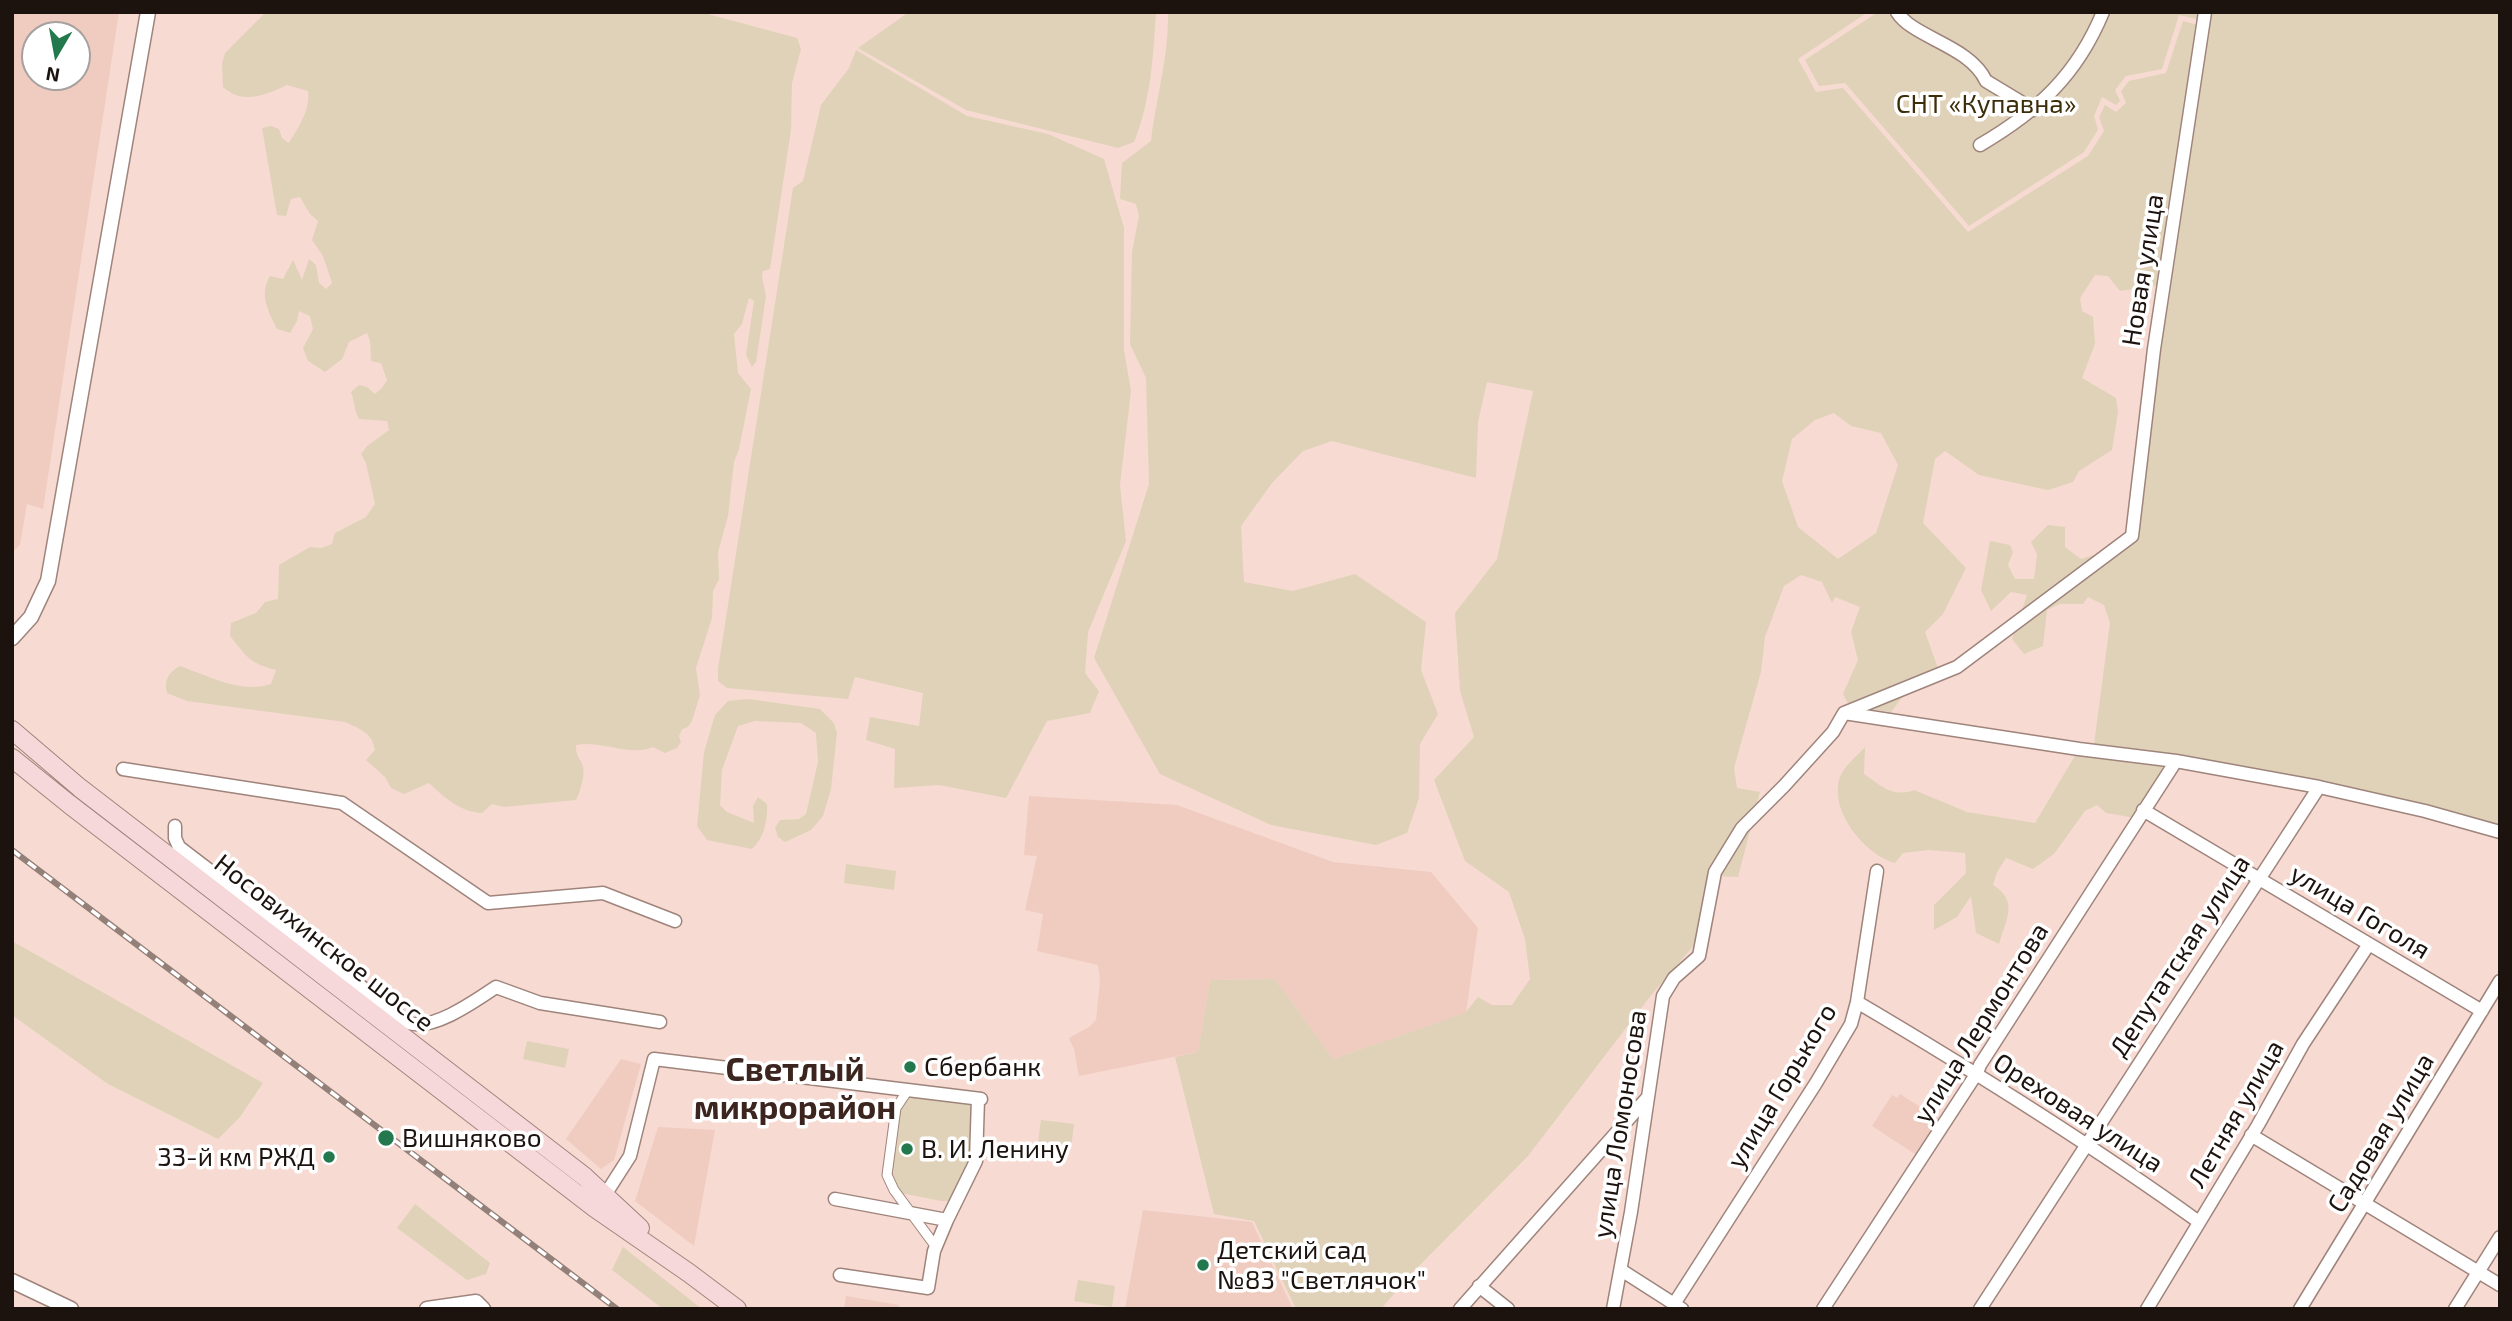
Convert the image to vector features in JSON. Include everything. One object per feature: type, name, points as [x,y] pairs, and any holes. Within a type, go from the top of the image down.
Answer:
[{"type":"main road","name":"Носовихинское шоссе","points":[[12,730],[80,788],[585,1177],[600,1202]]},
{"type":"main road","name":"Носовихинское шоссе","points":[[12,758],[69,804],[600,1202],[737,1309]]},
{"type":"street","points":[[12,638],[31,617],[48,581],[148,12]]},
{"type":"street","points":[[1897,12],[1910,24],[1954,48],[1986,81],[2034,110]]},
{"type":"street","points":[[1980,145],[2034,110],[2067,77],[2093,36],[2103,12]]},
{"type":"street","name":"Новая улица","points":[[1844,713],[1957,667],[2132,536],[2154,349],[2206,12]]},
{"type":"street","points":[[1844,713],[2176,761],[2319,787],[2425,811],[2500,832]]},
{"type":"street","name":"улица Ломоносова","points":[[1613,1309],[1663,996],[1674,978],[1699,956],[1715,873],[1742,828],[1833,732],[1844,713]]},
{"type":"street","name":"улица Лермонтова","points":[[1823,1309],[2176,761]]},
{"type":"street","points":[[123,769],[342,803],[488,902],[603,892],[675,921]]},
{"type":"street","name":"Депутатская улица","points":[[1980,1309],[2319,787]]},
{"type":"street","name":"улица Гоголя","points":[[2143,810],[2482,1011]]},
{"type":"street","points":[[175,826],[175,838],[179,847],[408,1023],[418,1026],[461,1010],[496,987],[540,1003],[660,1022]]},
{"type":"street","name":"улица Горького","points":[[1678,1306],[1851,1024],[1857,1002],[1877,871]]},
{"type":"street","name":"Летняя улица","points":[[2147,1309],[2303,1044],[2370,944]]},
{"type":"street","name":"Садовая улица","points":[[2300,1309],[2500,981]]},
{"type":"street","name":"Ореховая улица","points":[[1857,1002],[1977,1073],[2200,1222]]},
{"type":"street","points":[[600,1202],[630,1156],[654,1059],[980,1099],[976,1161],[936,1247],[929,1288],[840,1275]]},
{"type":"street","points":[[908,1090],[896,1108],[887,1175],[936,1247]]},
{"type":"street","points":[[1460,1309],[1648,1097]]},
{"type":"street","points":[[2251,1135],[2500,1285]]},
{"type":"street","points":[[835,1199],[947,1220]]},
{"type":"street","points":[[2455,1309],[2500,1237]]},
{"type":"street","points":[[1620,1270],[1678,1306]]},
{"type":"street","points":[[12,1280],[71,1309]]},
{"type":"street","points":[[1479,1286],[1508,1309]]},
{"type":"street","points":[[427,1309],[480,1305]]},
{"type":"shaded area","points":[[12,12],[119,12],[43,509],[27,504],[20,545],[12,552]]},
{"type":"shaded area","points":[[1029,796],[1177,805],[1333,862],[1431,872],[1478,928],[1466,1013],[1333,1059],[1275,979],[1210,980],[1198,1052],[1079,1076],[1069,1038],[1096,1020],[1100,981],[1098,965],[1037,951],[1043,914],[1025,910],[1037,856],[1024,855]]},
{"type":"shaded area","points":[[621,1059],[641,1064],[614,1160],[601,1169],[566,1139]]},
{"type":"shaded area","points":[[1900,1094],[1941,1120],[1918,1156],[1872,1126],[1892,1095],[1897,1098]]},
{"type":"shaded area","points":[[658,1127],[715,1130],[694,1246],[635,1201]]},
{"type":"shaded area","name":"Детский сад №83 \"Светлячок\"","points":[[1143,1210],[1252,1222],[1293,1309],[1125,1309]]},
{"type":"shaded area","points":[[846,1296],[899,1305],[898,1309],[844,1309]]},
{"type":"green space","points":[[266,12],[700,12],[797,38],[801,49],[792,83],[791,130],[770,269],[763,271],[762,277],[766,296],[756,362],[752,367],[746,355],[754,301],[749,298],[742,324],[734,334],[738,373],[751,389],[734,462],[728,516],[718,552],[719,579],[713,591],[712,618],[696,668],[700,695],[692,721],[688,727],[682,729],[679,736],[681,742],[677,748],[665,753],[653,747],[635,750],[576,745],[583,770],[582,784],[576,800],[504,807],[492,804],[482,813],[460,807],[429,783],[404,794],[391,788],[385,777],[366,760],[375,750],[368,735],[345,722],[187,701],[167,693],[168,677],[180,666],[237,685],[260,687],[271,684],[276,670],[254,662],[245,654],[230,636],[231,623],[256,613],[265,602],[278,599],[279,565],[310,547],[321,548],[332,544],[335,533],[366,517],[375,504],[366,463],[361,454],[367,446],[389,430],[387,421],[359,419],[351,392],[359,385],[367,387],[375,394],[387,380],[381,363],[371,361],[367,333],[349,342],[342,359],[325,372],[308,361],[303,348],[313,329],[310,316],[299,311],[290,333],[277,329],[268,309],[265,289],[270,276],[283,279],[293,260],[302,280],[309,259],[316,265],[319,283],[326,289],[332,283],[323,256],[312,240],[318,221],[310,214],[300,197],[291,199],[286,216],[277,215],[262,128],[271,126],[279,129],[282,138],[289,143],[306,112],[308,91],[287,85],[263,95],[246,97],[238,96],[223,87],[222,64],[225,53]]},
{"type":"green space","points":[[909,12],[1156,12],[1148,94],[1134,142],[1118,148],[966,110],[858,48]]},
{"type":"green space","points":[[1168,12],[1868,12],[1798,59],[1816,92],[1843,88],[1968,232],[2088,156],[2104,131],[2099,117],[2105,105],[2116,112],[2126,103],[2121,91],[2129,81],[2166,73],[2183,21],[2201,26],[2162,285],[2120,291],[2108,276],[2095,275],[2080,298],[2082,311],[2093,317],[2095,344],[2082,378],[2116,398],[2118,412],[2112,450],[2079,471],[2073,482],[2048,490],[1979,475],[1945,451],[1935,459],[1923,523],[1966,568],[1943,614],[1925,632],[1938,668],[1932,680],[1907,691],[1891,712],[1850,707],[1843,694],[1858,660],[1851,632],[1860,607],[1835,597],[1832,603],[1822,582],[1801,575],[1784,586],[1765,637],[1761,672],[1734,768],[1737,788],[1760,792],[1738,877],[1720,876],[1709,928],[1652,994],[1528,1156],[1410,1275],[1381,1309],[1296,1309],[1254,1221],[1214,1214],[1175,1057],[1198,1052],[1210,980],[1275,979],[1333,1059],[1465,1013],[1478,997],[1492,1005],[1512,1005],[1530,979],[1525,939],[1509,892],[1465,861],[1434,780],[1474,737],[1460,691],[1455,613],[1497,559],[1533,391],[1487,382],[1478,422],[1476,478],[1332,441],[1303,451],[1272,483],[1241,526],[1244,582],[1293,591],[1355,574],[1426,622],[1421,670],[1438,714],[1420,744],[1419,798],[1407,833],[1376,845],[1271,825],[1160,774],[1094,658],[1149,484],[1146,378],[1130,344],[1132,252],[1139,216],[1136,204],[1120,199],[1122,163],[1151,141]],"holes":[[[1834,413],[1851,426],[1881,433],[1898,465],[1876,533],[1838,559],[1798,527],[1782,481],[1792,439],[1815,420]]]},
{"type":"green space","name":"СНТ «Купавна»","points":[[1878,12],[2200,12],[2197,19],[2179,15],[2162,69],[2126,76],[2115,90],[2120,101],[2116,105],[2102,97],[2094,116],[2098,130],[2084,152],[1969,226],[1845,83],[1819,86],[1805,60]]},
{"type":"green space","points":[[2212,12],[2500,12],[2500,834],[2288,785],[2182,766],[2148,806],[2142,819],[2106,813],[2097,805],[2085,811],[2054,854],[2033,869],[2006,858],[1993,885],[2006,897],[2008,904],[2007,919],[1999,944],[1976,933],[1971,896],[1957,917],[1934,930],[1934,905],[1966,873],[1965,853],[1929,850],[1903,853],[1895,863],[1872,851],[1861,841],[1844,817],[1839,803],[1840,777],[1847,765],[1865,747],[1864,774],[1887,790],[1899,793],[1914,790],[1967,812],[2035,823],[2079,749],[2094,744],[2110,623],[2104,605],[2088,597],[2083,604],[2060,604],[2047,610],[2043,646],[2024,654],[2012,639],[2027,595],[2011,592],[1991,611],[1981,590],[1990,541],[2010,545],[2013,552],[2008,565],[2015,579],[2034,579],[2037,554],[2031,542],[2048,525],[2065,527],[2065,547],[2081,559],[2131,544],[2145,435]]},
{"type":"green space","points":[[856,50],[967,116],[1048,134],[1104,159],[1124,228],[1124,350],[1131,391],[1120,485],[1126,541],[1088,632],[1085,673],[1099,691],[1090,713],[1047,721],[1006,798],[939,785],[894,788],[895,749],[866,740],[870,717],[919,726],[923,693],[855,677],[848,699],[727,688],[718,681],[793,188],[803,181],[821,105],[849,68]]},
{"type":"green space","points":[[748,699],[820,709],[834,723],[837,733],[831,789],[823,816],[811,830],[785,842],[778,837],[775,828],[780,820],[799,819],[806,814],[818,762],[816,733],[801,723],[755,721],[738,726],[722,770],[720,805],[727,812],[754,823],[753,806],[758,797],[767,804],[767,816],[760,840],[752,849],[707,840],[697,826],[704,752],[715,715],[728,701]]},
{"type":"green space","points":[[846,864],[896,871],[894,890],[844,883]]},
{"type":"green space","points":[[12,941],[263,1083],[240,1117],[218,1139],[108,1084],[12,1015]]},
{"type":"green space","points":[[527,1041],[569,1049],[565,1068],[523,1059]]},
{"type":"green space","points":[[910,1093],[972,1101],[973,1145],[955,1201],[941,1201],[896,1192],[889,1171],[898,1110]]},
{"type":"green space","points":[[1041,1120],[1074,1124],[1071,1148],[1038,1144]]},
{"type":"green space","points":[[415,1204],[490,1263],[486,1274],[467,1280],[397,1228]]},
{"type":"green space","points":[[623,1247],[702,1309],[663,1309],[612,1270]]},
{"type":"green space","points":[[1078,1280],[1115,1286],[1112,1307],[1074,1301]]},
{"type":"railway","points":[[12,850],[617,1309]]},
{"type":"place","name":"Сбербанк","points":[[910,1067]]},
{"type":"place","name":"Вишняково","points":[[386,1138]]},
{"type":"place","name":"В. И. Ленину","points":[[907,1149]]},
{"type":"place","name":"33-й км РЖД","points":[[329,1157]]},
{"type":"place","name":"Детский сад №83 \"Светлячок\"","points":[[1203,1265]]},
{"type":"district","name":"Светлый микрорайон","points":[[795,1089]]}]
